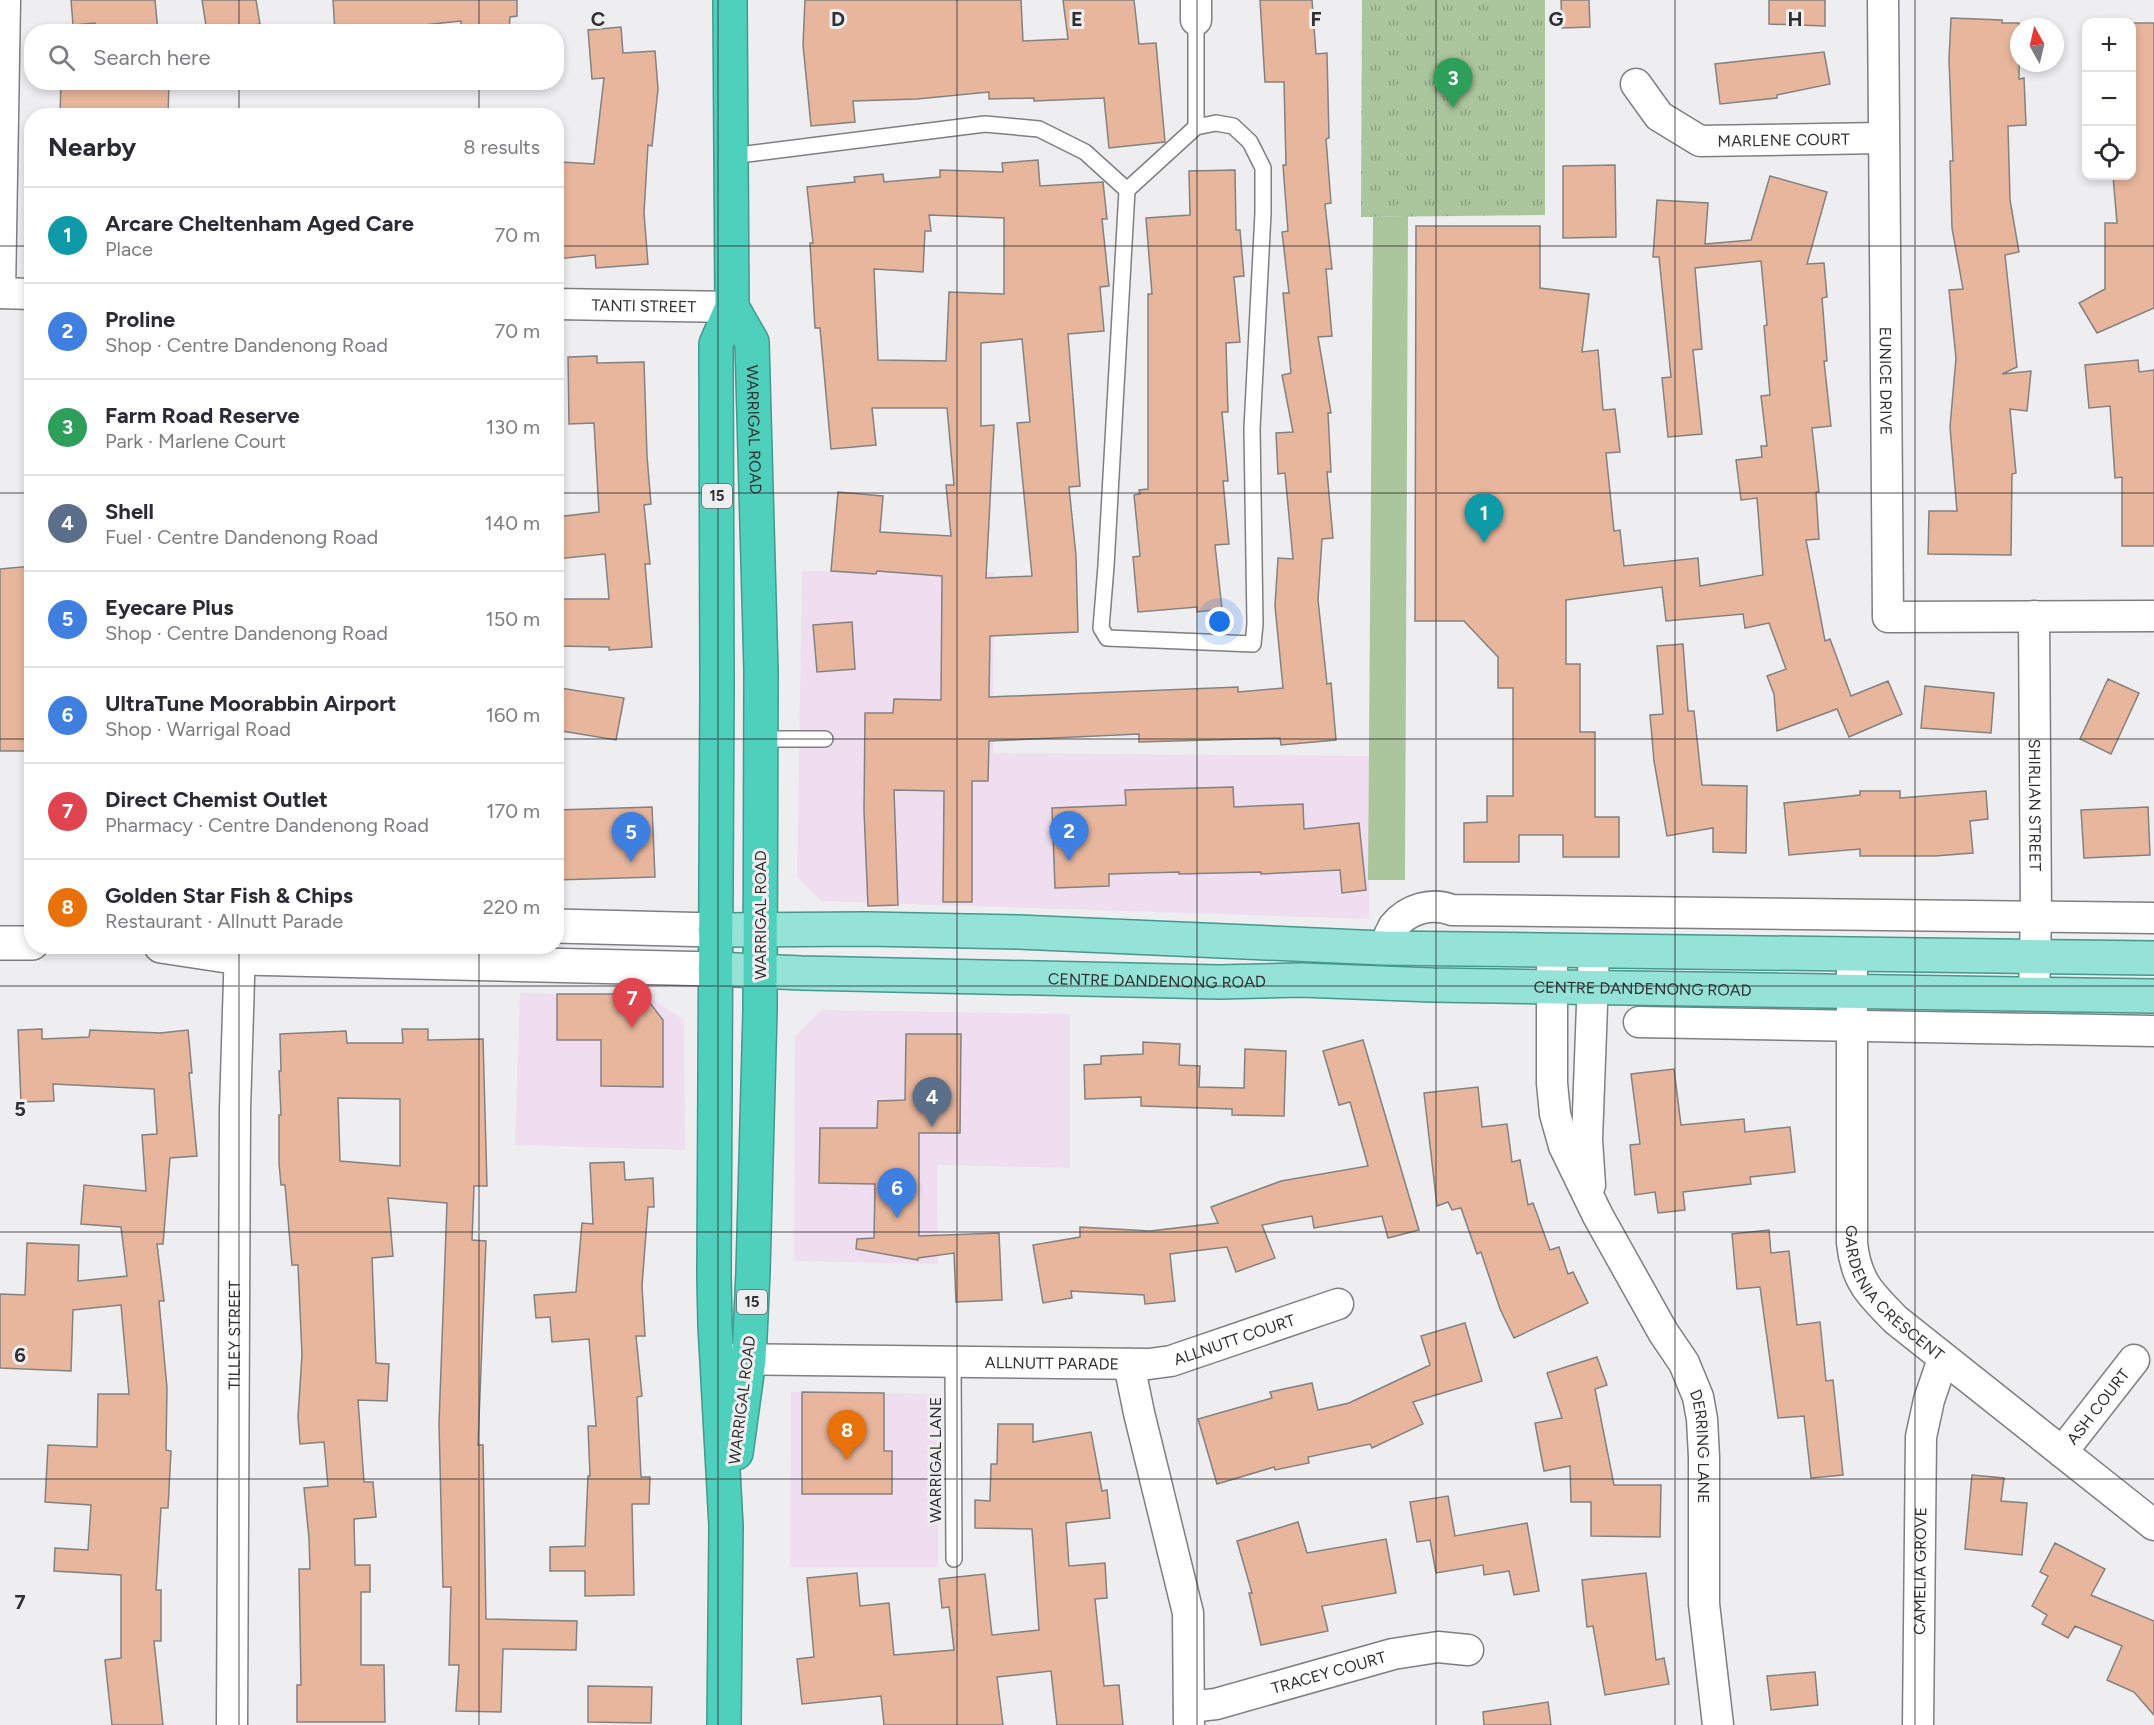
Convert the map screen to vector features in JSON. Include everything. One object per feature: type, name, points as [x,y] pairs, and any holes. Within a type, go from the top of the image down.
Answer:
[{"type":"highway","name":"WARRIGAL ROAD","points":[[724,1725],[726,1526],[716,1359],[714,1277],[716,344],[732,308],[730,0]]},
{"type":"highway","name":"WARRIGAL ROAD","points":[[726,1526],[749,1359],[759,1077],[761,739],[761,640],[752,342],[732,308]]},
{"type":"main road","points":[[564,926],[1029,933],[1383,948],[2154,958]]},
{"type":"main road","points":[[0,943],[24,943]]},
{"type":"main road","name":"CENTRE DANDENONG ROAD","points":[[364,954],[913,976],[1219,982],[1339,981],[1593,988],[2154,996]]},
{"type":"street","points":[[6,0],[0,293],[24,294]]},
{"type":"street","name":"EUNICE DRIVE","points":[[1883,0],[1888,617],[2034,616]]},
{"type":"street","name":"MARLENE COURT","points":[[1636,84],[1659,116],[1700,141],[1883,138]]},
{"type":"street","name":"TANTI STREET","points":[[564,304],[732,308]]},
{"type":"street","points":[[2034,616],[2154,616]]},
{"type":"street","name":"SHIRLIAN STREET","points":[[2034,616],[2036,916],[2034,994]]},
{"type":"street","points":[[1383,948],[1395,926],[1408,913],[1433,905],[1452,910],[2154,918]]},
{"type":"street","name":"DERRING LANE","points":[[1552,950],[1552,1083],[1555,1114],[1564,1146],[1598,1216],[1663,1332],[1684,1363],[1698,1396],[1704,1457],[1704,1604],[1718,1725]]},
{"type":"street","name":"DERRING LANE","points":[[1590,1197],[1587,1140],[1594,951]]},
{"type":"street","name":"TILLEY STREET","points":[[232,1725],[235,1122],[240,954]]},
{"type":"street","name":"GARDENIA CRESCENT","points":[[1852,955],[1851,1231],[1855,1263],[1861,1281],[1896,1320],[2154,1525]]},
{"type":"street","name":"CENTRE DANDENONG ROAD","points":[[1639,1022],[2154,1030]]},
{"type":"street","name":"ALLNUTT COURT","points":[[1130,1364],[1171,1361],[1338,1304]]},
{"type":"street","name":"ALLNUTT PARADE","points":[[716,1359],[1130,1364],[1139,1413],[1188,1613],[1189,1716]]},
{"type":"street","name":"CAMELIA GROVE","points":[[1918,1725],[1920,1451],[1922,1426],[1943,1359]]},
{"type":"street","name":"ASH COURT","points":[[2062,1452],[2134,1360]]},
{"type":"street","points":[[1926,1417],[1972,1381]]},
{"type":"street","name":"TRACEY COURT","points":[[1189,1716],[1216,1704],[1393,1654],[1438,1647],[1468,1650]]},
{"type":"lane","points":[[1196,10],[1196,127]]},
{"type":"lane","points":[[1216,123],[1233,126],[1250,142],[1263,168],[1263,213],[1252,429],[1255,624],[1253,644],[1107,638],[1101,628],[1127,190],[1196,127],[1216,123]]},
{"type":"lane","points":[[731,156],[985,124],[1039,129],[1085,152],[1127,190]]},
{"type":"lane","points":[[761,739],[825,739]]},
{"type":"lane","name":"WARRIGAL LANE","points":[[953,1361],[954,1559]]},
{"type":"shaded area","points":[[802,571],[994,572],[993,753],[1369,756],[1369,919],[821,901],[797,877]]},
{"type":"shaded area","points":[[520,993],[647,996],[684,1020],[685,1150],[515,1145]]},
{"type":"shaded area","points":[[821,1010],[1070,1014],[1070,1168],[937,1165],[938,1264],[794,1261],[795,1036]]},
{"type":"shaded area","points":[[791,1392],[940,1394],[938,1567],[790,1567]]},
{"type":"green space","points":[[1362,0],[1545,0],[1545,215],[1361,217]]},
{"type":"green space","points":[[1408,216],[1405,880],[1368,880],[1373,217]]},
{"type":"building","points":[[71,0],[155,0],[157,24],[73,24]]},
{"type":"building","points":[[202,0],[256,0],[260,24],[206,24]]},
{"type":"building","points":[[333,0],[517,0],[517,16],[510,17],[510,24],[461,24],[461,21],[432,24],[334,24]]},
{"type":"building","points":[[805,0],[1021,0],[1023,41],[1068,39],[1063,0],[1134,0],[1139,44],[1156,43],[1165,142],[1109,148],[1104,98],[1034,101],[1034,98],[989,99],[989,92],[917,99],[853,101],[855,122],[811,126],[803,45]]},
{"type":"building","points":[[1260,0],[1312,0],[1316,54],[1327,53],[1329,138],[1326,139],[1331,203],[1325,204],[1332,269],[1326,269],[1332,336],[1318,337],[1331,413],[1328,413],[1331,472],[1327,472],[1333,538],[1322,539],[1318,600],[1327,684],[1331,683],[1336,740],[1281,745],[1280,738],[1139,742],[1139,734],[989,741],[988,781],[972,781],[972,902],[943,902],[944,791],[894,790],[898,905],[868,906],[864,811],[865,713],[893,713],[894,699],[941,700],[942,576],[877,571],[876,574],[831,571],[838,492],[883,496],[880,532],[951,536],[946,485],[954,485],[947,408],[872,408],[876,445],[831,449],[820,328],[815,328],[810,243],[813,243],[807,187],[855,182],[854,177],[883,174],[884,182],[940,177],[940,170],[1003,172],[1002,163],[1038,160],[1040,186],[1103,182],[1107,219],[1102,219],[1109,286],[1100,287],[1104,331],[1068,334],[1080,486],[1069,487],[1076,556],[1078,632],[990,636],[989,697],[1238,687],[1238,692],[1283,688],[1275,606],[1278,558],[1293,559],[1285,473],[1278,474],[1276,433],[1293,432],[1282,375],[1291,373],[1283,293],[1289,293],[1282,232],[1288,231],[1283,165],[1286,165],[1284,82],[1265,82]],"holes":[[[929,215],[1004,218],[1004,294],[949,292],[946,361],[878,360],[874,269],[923,272],[925,231],[931,231]],[[1022,339],[1030,422],[1017,423],[1032,576],[986,578],[994,425],[981,426],[981,343]]]},
{"type":"building","points":[[1561,0],[1589,0],[1590,27],[1562,28]]},
{"type":"building","points":[[1769,0],[1825,0],[1825,26],[1769,24]]},
{"type":"building","points":[[1951,18],[2002,20],[2002,23],[2010,23],[2010,72],[2019,72],[2019,79],[2024,78],[2026,125],[2008,126],[2010,200],[2019,252],[2005,255],[2017,367],[2002,374],[2031,371],[2027,411],[2010,409],[2016,473],[2012,474],[2011,555],[1928,554],[1929,511],[1957,511],[1950,427],[1956,358],[1949,290],[1963,289],[1952,228],[1950,161],[1953,161],[1949,60]]},
{"type":"building","points":[[2136,23],[2154,23],[2154,308],[2097,333],[2079,303],[2105,289],[2105,223],[2117,223],[2113,180],[2136,180]]},
{"type":"building","points":[[621,27],[623,53],[655,51],[658,89],[652,146],[648,145],[644,213],[648,264],[596,268],[595,255],[564,258],[564,162],[594,164],[604,78],[592,79],[588,30]]},
{"type":"building","points":[[1824,52],[1830,84],[1777,95],[1777,98],[1720,104],[1715,64]]},
{"type":"building","points":[[61,90],[169,90],[168,108],[60,108]]},
{"type":"building","points":[[1615,165],[1616,237],[1563,238],[1563,166]]},
{"type":"building","points":[[1235,170],[1236,230],[1240,230],[1244,276],[1234,277],[1240,342],[1226,343],[1228,412],[1222,412],[1228,481],[1223,481],[1229,544],[1215,545],[1222,609],[1197,612],[1197,607],[1138,612],[1133,557],[1140,556],[1134,495],[1140,494],[1139,490],[1148,489],[1148,294],[1152,294],[1146,218],[1190,215],[1189,171]]},
{"type":"building","points":[[1770,176],[1827,192],[1807,264],[1824,263],[1827,297],[1822,298],[1827,361],[1824,361],[1831,426],[1812,428],[1819,492],[1816,492],[1819,539],[1806,540],[1825,641],[1830,639],[1851,696],[1888,681],[1902,714],[1849,737],[1837,709],[1777,731],[1774,694],[1767,676],[1786,669],[1769,623],[1745,628],[1743,614],[1666,621],[1662,587],[1566,600],[1566,664],[1580,664],[1580,732],[1595,732],[1595,817],[1619,817],[1619,857],[1563,857],[1563,835],[1519,835],[1519,862],[1464,862],[1464,823],[1487,822],[1487,796],[1513,796],[1513,688],[1498,688],[1498,657],[1464,621],[1415,621],[1416,226],[1540,226],[1540,288],[1589,294],[1582,352],[1598,350],[1603,410],[1615,409],[1620,452],[1606,453],[1614,531],[1620,530],[1624,566],[1698,558],[1700,586],[1763,575],[1757,498],[1741,500],[1736,460],[1762,457],[1761,446],[1767,446],[1761,396],[1770,395],[1761,261],[1695,268],[1702,349],[1693,350],[1702,434],[1668,437],[1662,378],[1671,377],[1659,257],[1653,257],[1657,200],[1708,203],[1705,244],[1751,240]]},
{"type":"building","points":[[597,356],[597,363],[644,362],[651,504],[644,505],[650,564],[645,564],[652,647],[609,650],[609,647],[564,646],[564,599],[609,599],[605,554],[564,558],[564,516],[599,512],[594,423],[569,424],[568,357]]},
{"type":"building","points":[[2138,360],[2139,372],[2154,370],[2154,546],[2122,546],[2122,477],[2115,478],[2110,406],[2089,408],[2085,365]]},
{"type":"building","points":[[24,567],[24,751],[0,751],[0,569]]},
{"type":"building","points":[[852,622],[855,669],[817,672],[813,625]]},
{"type":"building","points":[[1683,644],[1688,711],[1694,711],[1702,785],[1747,786],[1746,853],[1713,852],[1713,828],[1667,836],[1654,761],[1650,715],[1663,714],[1657,646]]},
{"type":"building","points":[[2108,679],[2139,693],[2111,754],[2080,739]]},
{"type":"building","points":[[1925,686],[1994,693],[1991,733],[1921,728]]},
{"type":"building","points":[[564,689],[624,698],[616,740],[564,731]]},
{"type":"building","points":[[1233,787],[1234,807],[1303,804],[1304,829],[1359,823],[1366,890],[1342,893],[1340,870],[1261,874],[1261,872],[1179,874],[1179,872],[1109,874],[1109,886],[1055,888],[1052,808],[1126,805],[1125,790]]},
{"type":"building","points":[[1860,791],[1900,791],[1900,798],[1986,791],[1988,819],[1970,821],[1973,853],[1935,856],[1860,856],[1860,849],[1789,855],[1784,803],[1860,795]]},
{"type":"building","points":[[652,807],[655,877],[564,880],[564,810]]},
{"type":"building","points":[[2148,807],[2150,855],[2084,858],[2081,810]]},
{"type":"building","points":[[557,994],[643,994],[663,1020],[663,1087],[601,1086],[601,1040],[557,1040]]},
{"type":"building","points":[[42,1029],[42,1039],[89,1037],[90,1030],[160,1033],[188,1030],[192,1073],[189,1073],[197,1156],[170,1158],[163,1244],[157,1244],[164,1301],[159,1301],[167,1388],[166,1450],[171,1451],[168,1508],[161,1508],[156,1590],[161,1590],[161,1641],[154,1641],[163,1725],[112,1725],[105,1660],[121,1658],[121,1575],[54,1571],[55,1548],[88,1550],[91,1505],[45,1502],[48,1445],[97,1447],[98,1394],[129,1394],[121,1305],[73,1310],[71,1371],[0,1368],[0,1294],[25,1295],[27,1243],[79,1245],[78,1281],[127,1276],[121,1227],[81,1224],[84,1185],[146,1191],[142,1135],[157,1134],[154,1089],[53,1084],[54,1101],[21,1102],[18,1030]]},
{"type":"building","points":[[402,1029],[428,1029],[428,1040],[483,1039],[487,1186],[474,1186],[472,1240],[486,1241],[478,1445],[483,1445],[486,1619],[577,1621],[576,1650],[503,1649],[501,1712],[456,1711],[459,1665],[449,1665],[451,1587],[443,1587],[439,1424],[447,1203],[388,1198],[393,1256],[372,1258],[376,1363],[389,1364],[387,1401],[358,1400],[364,1482],[373,1482],[376,1517],[354,1519],[355,1565],[370,1565],[370,1592],[361,1592],[361,1665],[384,1665],[385,1722],[297,1722],[297,1685],[301,1685],[299,1569],[310,1569],[304,1488],[328,1486],[324,1442],[300,1444],[298,1417],[302,1355],[298,1265],[292,1265],[285,1185],[281,1185],[279,1163],[280,1034],[346,1031],[347,1043],[403,1043]],"holes":[[[338,1098],[400,1099],[400,1166],[340,1161]]]},
{"type":"building","points":[[906,1034],[961,1034],[960,1133],[919,1133],[919,1236],[999,1233],[1002,1300],[956,1302],[954,1253],[918,1258],[918,1260],[856,1249],[857,1239],[874,1238],[875,1184],[819,1183],[820,1128],[877,1128],[878,1101],[905,1100]]},
{"type":"building","points":[[1363,1040],[1419,1230],[1388,1238],[1382,1216],[1314,1228],[1312,1216],[1262,1225],[1275,1258],[1236,1272],[1227,1247],[1170,1254],[1175,1301],[1145,1304],[1144,1295],[1071,1291],[1072,1298],[1043,1303],[1033,1245],[1080,1237],[1080,1227],[1150,1231],[1218,1223],[1211,1207],[1281,1181],[1368,1166],[1350,1102],[1339,1105],[1323,1051]]},
{"type":"building","points":[[1143,1042],[1180,1044],[1179,1065],[1200,1066],[1199,1087],[1244,1088],[1245,1049],[1286,1051],[1284,1116],[1232,1115],[1232,1109],[1141,1106],[1141,1097],[1085,1099],[1084,1065],[1101,1064],[1101,1056],[1143,1054]]},
{"type":"building","points":[[1674,1069],[1681,1125],[1744,1119],[1745,1132],[1790,1127],[1795,1172],[1750,1177],[1751,1184],[1683,1192],[1685,1210],[1658,1213],[1655,1192],[1635,1195],[1630,1145],[1640,1144],[1631,1074]]},
{"type":"building","points":[[1478,1087],[1482,1127],[1507,1124],[1512,1162],[1520,1160],[1528,1205],[1533,1203],[1550,1250],[1559,1247],[1568,1274],[1573,1272],[1588,1303],[1514,1338],[1500,1309],[1481,1252],[1477,1254],[1461,1208],[1452,1210],[1448,1202],[1437,1206],[1424,1093]]},
{"type":"building","points":[[624,1162],[625,1180],[653,1178],[654,1207],[648,1207],[642,1286],[645,1336],[636,1336],[642,1396],[637,1397],[641,1477],[650,1477],[649,1504],[632,1504],[634,1595],[585,1596],[585,1571],[550,1571],[550,1547],[585,1546],[588,1476],[590,1476],[588,1426],[596,1426],[589,1339],[552,1342],[550,1317],[536,1318],[534,1295],[576,1292],[582,1223],[593,1224],[590,1163]]},
{"type":"building","points":[[1769,1230],[1771,1253],[1789,1251],[1797,1325],[1820,1322],[1826,1381],[1833,1380],[1843,1475],[1811,1478],[1804,1416],[1778,1418],[1760,1287],[1737,1289],[1732,1234]]},
{"type":"building","points":[[1465,1323],[1482,1381],[1413,1402],[1423,1424],[1372,1448],[1370,1444],[1308,1457],[1309,1463],[1275,1470],[1274,1467],[1217,1484],[1198,1419],[1272,1398],[1270,1392],[1312,1383],[1318,1410],[1349,1403],[1430,1365],[1421,1336]]},
{"type":"building","points":[[1597,1357],[1607,1385],[1595,1389],[1614,1485],[1661,1485],[1660,1537],[1591,1536],[1591,1502],[1571,1502],[1570,1466],[1544,1471],[1535,1423],[1562,1418],[1547,1373]]},
{"type":"building","points":[[802,1392],[884,1393],[884,1451],[892,1451],[892,1494],[802,1494]]},
{"type":"building","points":[[998,1424],[1033,1424],[1033,1442],[1091,1432],[1102,1491],[1107,1490],[1110,1518],[1066,1523],[1069,1566],[1105,1563],[1107,1598],[1095,1599],[1104,1686],[1119,1685],[1123,1725],[1057,1725],[1051,1671],[997,1677],[1003,1725],[884,1725],[881,1696],[802,1704],[797,1659],[814,1657],[807,1578],[857,1573],[860,1606],[889,1603],[894,1655],[954,1650],[949,1607],[942,1608],[939,1579],[985,1574],[992,1635],[1039,1630],[1032,1529],[975,1528],[975,1500],[990,1501],[991,1464],[997,1464]]},
{"type":"building","points":[[1972,1475],[2004,1478],[2001,1501],[2027,1503],[2022,1555],[1965,1549]]},
{"type":"building","points":[[1448,1496],[1455,1536],[1527,1523],[1539,1591],[1514,1595],[1509,1571],[1484,1575],[1483,1565],[1436,1573],[1430,1540],[1417,1542],[1410,1502]]},
{"type":"building","points":[[1298,1522],[1307,1553],[1386,1539],[1396,1593],[1322,1606],[1328,1631],[1261,1645],[1249,1593],[1252,1593],[1237,1541]]},
{"type":"building","points":[[2055,1543],[2105,1569],[2091,1595],[2154,1621],[2154,1715],[2134,1692],[2107,1680],[2122,1646],[2075,1626],[2068,1638],[2042,1624],[2047,1615],[2032,1606],[2048,1576],[2040,1572]]},
{"type":"building","points":[[1646,1573],[1656,1660],[1664,1658],[1669,1684],[1605,1695],[1593,1626],[1587,1627],[1582,1580]]},
{"type":"building","points":[[1815,1672],[1818,1705],[1771,1710],[1767,1676]]},
{"type":"building","points":[[588,1686],[652,1687],[651,1723],[588,1722]]},
{"type":"building","points":[[1548,1702],[1551,1725],[1484,1725],[1483,1712]]},
{"type":"place","name":"Farm Road Reserve","points":[[1453,108]]},
{"type":"place","name":"Arcare Cheltenham Aged Care","points":[[1484,543]]},
{"type":"place","name":"Proline","points":[[1069,861]]},
{"type":"place","name":"Eyecare Plus","points":[[631,862]]},
{"type":"place","name":"Direct Chemist Outlet","points":[[632,1028]]},
{"type":"place","name":"Shell","points":[[932,1127]]},
{"type":"place","name":"UltraTune Moorabbin Airport","points":[[897,1218]]},
{"type":"place","name":"Golden Star Fish & Chips","points":[[847,1460]]}]
